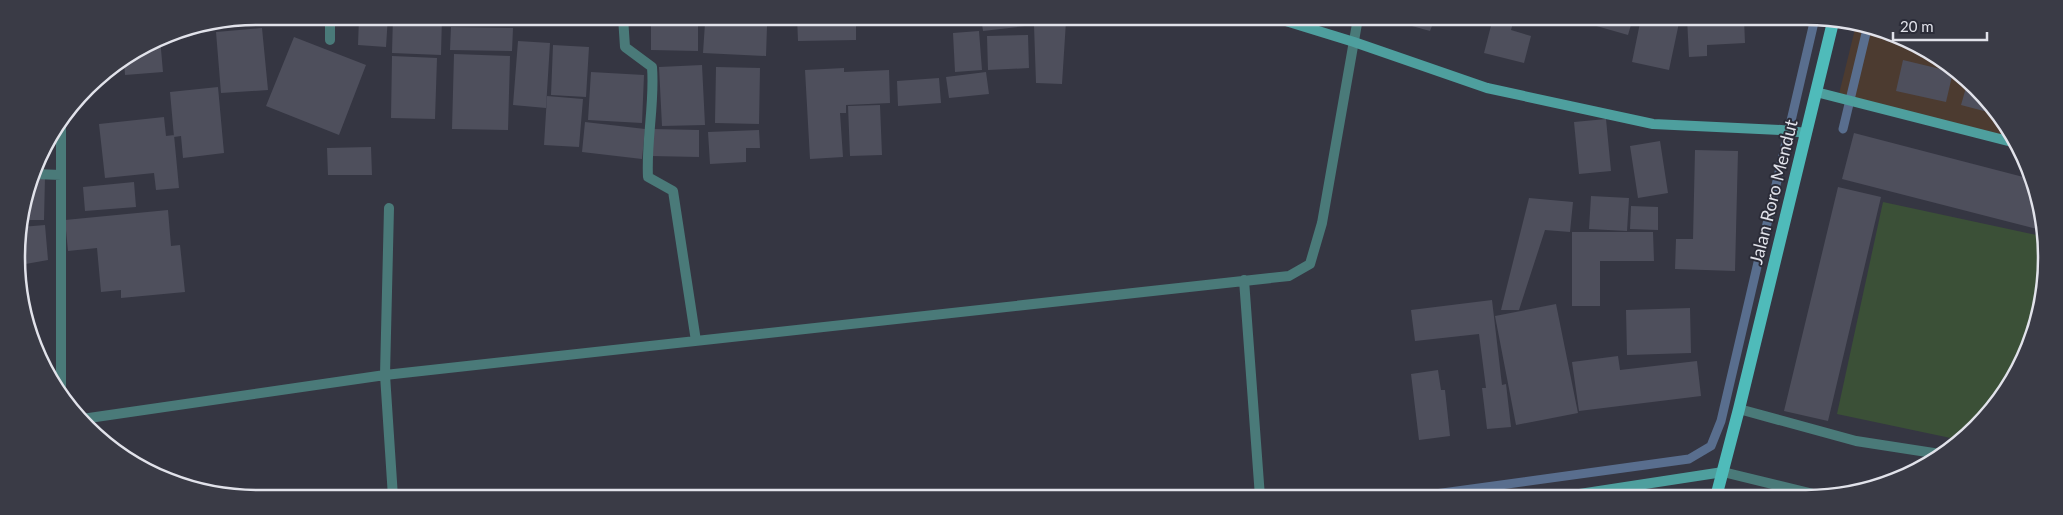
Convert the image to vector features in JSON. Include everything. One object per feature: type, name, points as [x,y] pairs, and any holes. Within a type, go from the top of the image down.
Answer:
[{"type":"main road","name":"Jalan Roro Mendut","points":[[1718,490],[1739,409],[1803,132],[1816,92],[1832,26]]},
{"type":"street","points":[[330,25],[330,40]]},
{"type":"street","points":[[624,25],[625,47],[652,67],[653,84],[647,156],[648,177],[673,191],[696,341]]},
{"type":"street","points":[[1299,25],[1487,88],[1653,124],[1803,132]]},
{"type":"street","points":[[89,418],[385,375],[1289,276],[1310,264],[1322,224],[1357,25]]},
{"type":"street","points":[[1816,92],[2007,141]]},
{"type":"street","points":[[61,133],[61,382]]},
{"type":"street","points":[[41,174],[61,175]]},
{"type":"street","points":[[389,208],[385,375],[393,490]]},
{"type":"street","points":[[1244,280],[1259,490]]},
{"type":"street","points":[[1739,409],[1856,440],[1932,453]]},
{"type":"street","points":[[1606,490],[1723,472],[1797,490]]},
{"type":"shaded area","points":[[1855,30],[1880,37],[1908,49],[1935,64],[1970,93],[1990,116],[2007,141],[1838,98]]},
{"type":"green space","points":[[1883,202],[2037,235],[2038,273],[2034,303],[2026,332],[2014,360],[1999,387],[1980,411],[1959,432],[1952,438],[1837,414]]},
{"type":"building","points":[[359,25],[387,25],[386,47],[358,45]]},
{"type":"building","points":[[393,25],[442,25],[441,55],[392,53]]},
{"type":"building","points":[[651,25],[698,25],[698,51],[651,50]]},
{"type":"building","points":[[705,25],[767,26],[766,56],[703,53]]},
{"type":"building","points":[[797,25],[856,25],[856,40],[798,41]]},
{"type":"building","points":[[982,25],[1034,25],[983,31]]},
{"type":"building","points":[[1034,25],[1066,25],[1062,84],[1036,83]]},
{"type":"building","points":[[1408,25],[1432,25],[1430,31]]},
{"type":"building","points":[[1491,25],[1512,25],[1511,30],[1531,36],[1524,63],[1484,53]]},
{"type":"building","points":[[1593,25],[1631,25],[1628,35]]},
{"type":"building","points":[[1640,25],[1679,25],[1669,70],[1632,62]]},
{"type":"building","points":[[1687,25],[1744,25],[1745,43],[1707,45],[1707,56],[1689,57]]},
{"type":"building","points":[[451,27],[513,28],[512,51],[450,50]]},
{"type":"building","points":[[262,28],[268,90],[221,93],[216,32]]},
{"type":"building","points":[[979,31],[982,70],[955,72],[953,33]]},
{"type":"building","points":[[1028,35],[1029,68],[988,70],[987,36]]},
{"type":"building","points":[[294,37],[366,65],[339,135],[266,106]]},
{"type":"building","points":[[518,41],[550,43],[546,108],[513,105]]},
{"type":"building","points":[[553,45],[589,47],[586,97],[551,95]]},
{"type":"building","points":[[161,47],[163,72],[125,75],[124,67]]},
{"type":"building","points":[[454,54],[510,56],[508,130],[452,129]]},
{"type":"building","points":[[392,56],[437,58],[435,119],[391,118]]},
{"type":"building","points":[[1903,60],[1942,69],[1952,77],[1946,102],[1896,91]]},
{"type":"building","points":[[702,65],[705,125],[662,126],[659,67]]},
{"type":"building","points":[[716,67],[760,68],[759,124],[715,123]]},
{"type":"building","points":[[844,68],[844,72],[889,70],[890,103],[846,105],[846,113],[840,113],[843,157],[810,159],[805,70]]},
{"type":"building","points":[[591,72],[644,75],[642,123],[588,120]]},
{"type":"building","points":[[986,72],[989,94],[949,98],[946,77]]},
{"type":"building","points":[[939,78],[941,103],[898,106],[897,81]]},
{"type":"building","points":[[218,87],[224,153],[183,158],[181,136],[174,137],[170,92]]},
{"type":"building","points":[[1966,89],[1986,112],[1961,105]]},
{"type":"building","points":[[547,96],[583,99],[579,147],[544,145]]},
{"type":"building","points":[[880,105],[882,155],[850,156],[848,106]]},
{"type":"building","points":[[164,117],[166,136],[174,135],[179,188],[156,190],[154,173],[105,178],[99,124]]},
{"type":"building","points":[[1606,119],[1611,171],[1579,174],[1574,122]]},
{"type":"building","points":[[585,122],[645,129],[642,159],[582,152]]},
{"type":"building","points":[[651,129],[699,130],[699,157],[651,156]]},
{"type":"building","points":[[759,130],[760,148],[746,148],[746,162],[710,164],[708,132]]},
{"type":"building","points":[[1854,133],[2023,177],[2034,212],[2036,229],[1842,179]]},
{"type":"building","points":[[1660,141],[1668,193],[1638,198],[1630,146]]},
{"type":"building","points":[[371,147],[372,175],[328,175],[327,148]]},
{"type":"building","points":[[1695,150],[1738,151],[1735,271],[1675,269],[1676,239],[1693,239]]},
{"type":"building","points":[[40,177],[45,177],[44,220],[28,220]]},
{"type":"building","points":[[134,182],[136,207],[85,211],[83,187]]},
{"type":"building","points":[[1838,187],[1881,197],[1828,421],[1784,411]]},
{"type":"building","points":[[1591,196],[1629,198],[1627,231],[1589,229]]},
{"type":"building","points":[[1529,198],[1573,202],[1570,232],[1545,230],[1519,310],[1501,310]]},
{"type":"building","points":[[1631,206],[1658,207],[1658,230],[1630,229]]},
{"type":"building","points":[[168,210],[171,246],[180,245],[185,292],[121,298],[121,290],[101,292],[97,248],[68,251],[65,220]]},
{"type":"building","points":[[45,225],[48,260],[25,264],[27,226]]},
{"type":"building","points":[[1572,232],[1653,232],[1654,261],[1600,261],[1600,306],[1572,306]]},
{"type":"building","points":[[1492,300],[1502,385],[1506,384],[1511,427],[1487,429],[1482,388],[1486,388],[1479,334],[1415,341],[1411,310]]},
{"type":"building","points":[[1556,304],[1578,413],[1516,425],[1495,316]]},
{"type":"building","points":[[1690,308],[1691,353],[1627,355],[1626,310]]},
{"type":"building","points":[[1618,356],[1620,370],[1697,361],[1701,396],[1579,411],[1572,362]]},
{"type":"building","points":[[1438,370],[1441,390],[1445,390],[1450,436],[1419,440],[1411,374]]},
{"type":"waterway","points":[[1464,490],[1689,459],[1711,446],[1721,421],[1813,25]]},
{"type":"waterway","points":[[1843,129],[1866,33]]}]
